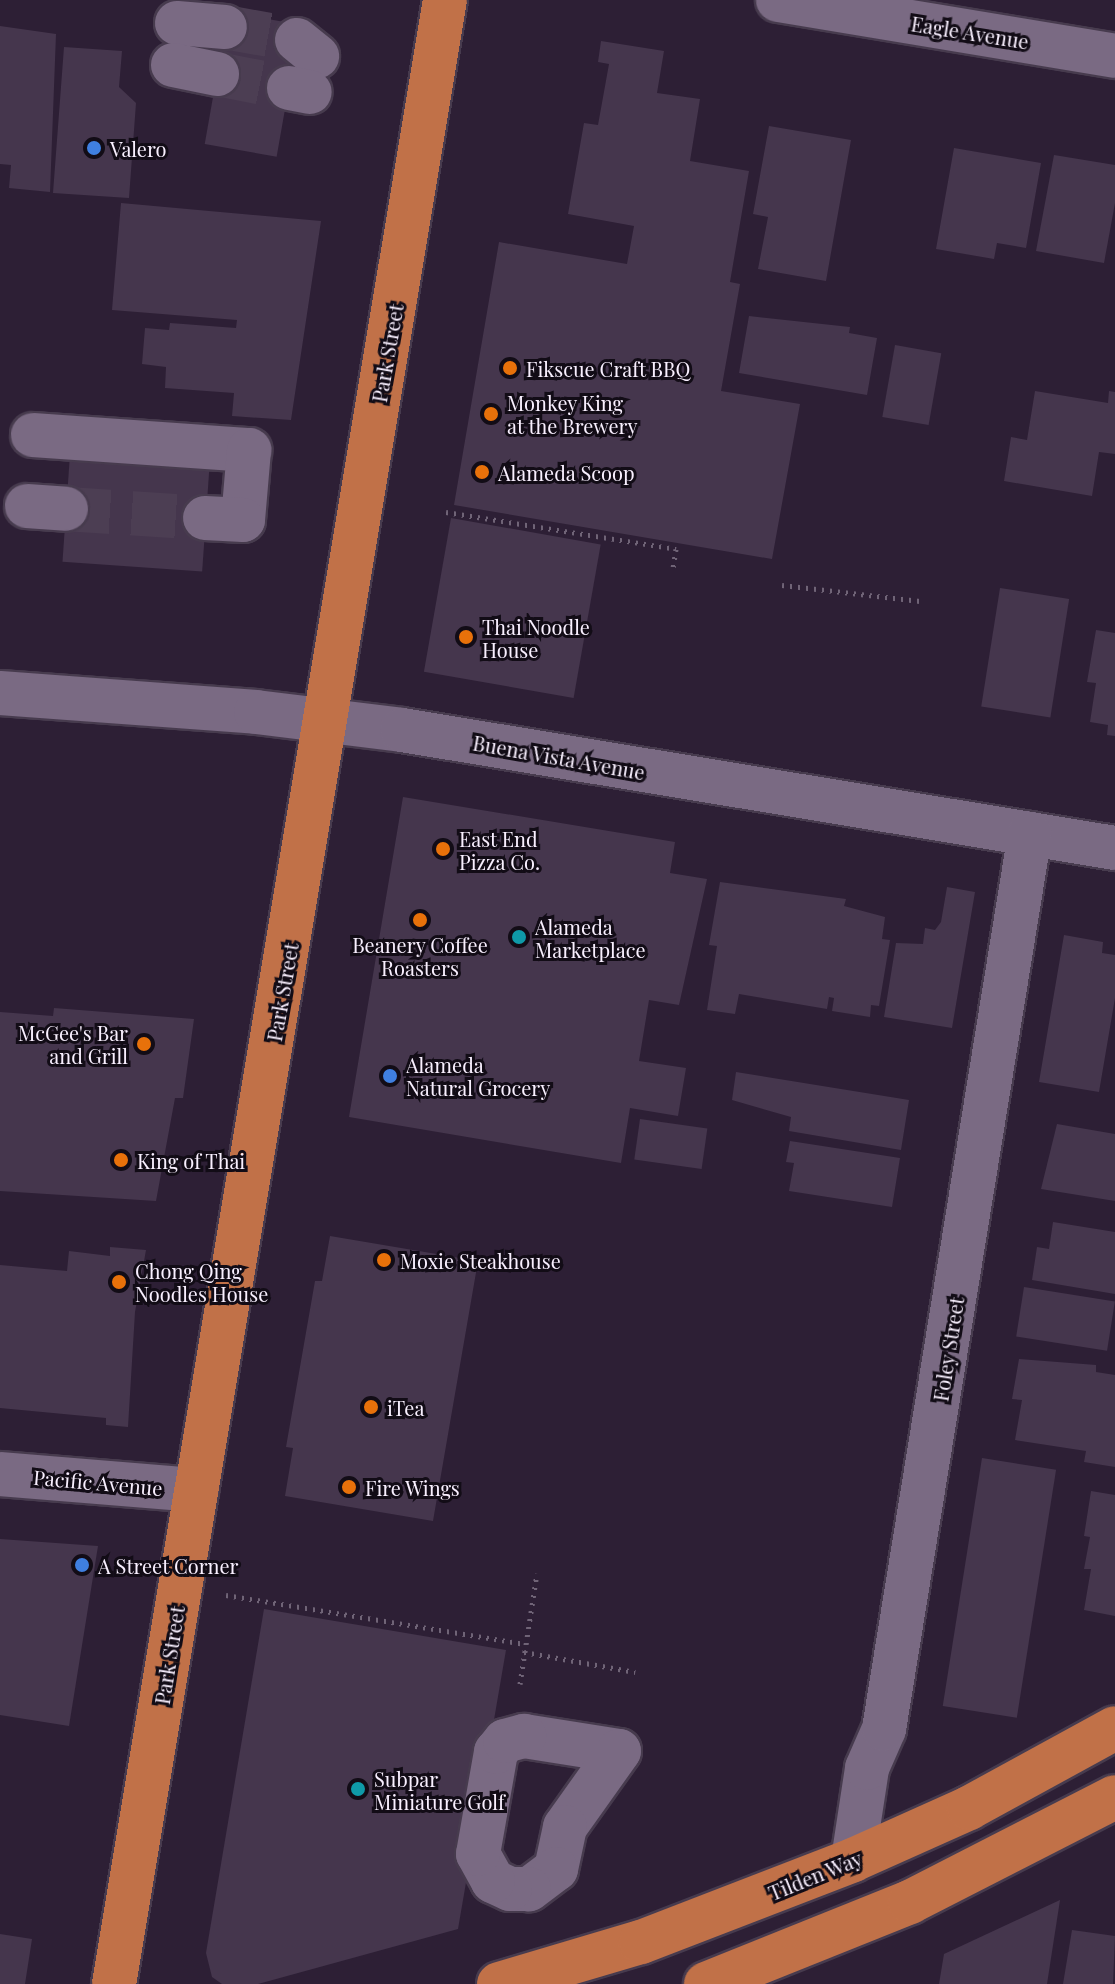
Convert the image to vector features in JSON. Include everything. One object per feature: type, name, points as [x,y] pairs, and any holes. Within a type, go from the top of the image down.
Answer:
[{"type":"main road","name":"Park Street","points":[[114,1984],[445,0]]},
{"type":"main road","name":"Tilden Way","points":[[499,1984],[641,1942],[853,1860],[969,1808],[1115,1728]]},
{"type":"main road","points":[[706,1984],[910,1902],[1115,1797]]},
{"type":"street","name":"Eagle Avenue","points":[[778,0],[1115,56]]},
{"type":"street","points":[[217,74],[175,44],[225,27]]},
{"type":"street","points":[[33,435],[249,450],[243,520],[205,518]]},
{"type":"street","name":"Buena Vista Avenue","points":[[0,693],[327,721],[1115,848]]},
{"type":"street","name":"Foley Street","points":[[853,1860],[867,1768],[884,1729],[1030,834]]},
{"type":"street","name":"Pacific Avenue","points":[[0,1474],[196,1490]]},
{"type":"path","points":[[446,512],[676,549],[673,568]]},
{"type":"path","points":[[782,585],[920,601]]},
{"type":"path","points":[[520,1684],[537,1573]]},
{"type":"path","points":[[180,1587],[525,1644]]},
{"type":"path","points":[[524,1652],[635,1672]]},
{"type":"building","points":[[228,12],[300,25],[277,157],[205,144]]},
{"type":"building","points":[[0,26],[56,34],[50,192],[9,188],[11,165],[0,164]]},
{"type":"building","points":[[601,41],[664,51],[657,93],[700,99],[690,161],[749,171],[730,282],[740,284],[721,391],[800,404],[772,559],[454,505],[499,242],[627,264],[634,226],[568,214],[584,123],[598,125],[609,64],[598,62]]},
{"type":"building","name":"Valero","points":[[64,47],[122,51],[119,87],[136,103],[129,198],[53,193]]},
{"type":"building","points":[[769,126],[851,140],[826,281],[758,269],[768,217],[753,214]]},
{"type":"building","points":[[954,148],[1041,163],[1026,248],[997,243],[994,259],[936,249]]},
{"type":"building","points":[[1054,155],[1115,165],[1115,203],[1104,263],[1036,251]]},
{"type":"building","points":[[121,203],[321,221],[291,420],[232,416],[234,393],[165,388],[166,367],[142,364],[145,328],[169,330],[170,323],[236,328],[237,320],[112,310]]},
{"type":"building","points":[[749,316],[850,327],[849,333],[877,338],[867,395],[739,373]]},
{"type":"building","points":[[895,345],[941,353],[929,425],[882,417]]},
{"type":"building","points":[[1035,391],[1108,403],[1109,391],[1115,392],[1115,454],[1099,452],[1092,496],[1004,481],[1011,437],[1027,440]]},
{"type":"building","points":[[71,440],[211,450],[202,571],[62,562]]},
{"type":"building","points":[[451,518],[601,544],[574,698],[424,672]]},
{"type":"building","points":[[1000,588],[1069,599],[1050,717],[981,707]]},
{"type":"building","points":[[1096,630],[1115,633],[1115,736],[1107,735],[1108,725],[1090,722],[1096,683],[1087,682]]},
{"type":"building","name":"Alameda Marketplace","points":[[403,797],[675,842],[670,873],[707,879],[679,1005],[649,1000],[639,1061],[686,1068],[678,1116],[630,1108],[621,1163],[349,1117]]},
{"type":"building","points":[[720,882],[846,899],[844,906],[885,917],[882,939],[890,940],[879,1006],[871,1005],[870,1017],[832,1011],[834,998],[829,997],[827,1009],[739,994],[735,1014],[707,1010],[717,946],[709,945]]},
{"type":"building","points":[[947,887],[975,892],[952,1028],[884,1017],[896,943],[923,944],[925,928],[935,930],[941,922]]},
{"type":"building","points":[[1064,935],[1103,942],[1102,953],[1115,955],[1115,998],[1099,1092],[1039,1082]]},
{"type":"building","points":[[54,1008],[194,1019],[183,1098],[175,1098],[156,1201],[0,1191],[0,1012],[53,1016]]},
{"type":"building","points":[[736,1072],[909,1100],[901,1150],[789,1131],[791,1117],[732,1100]]},
{"type":"building","points":[[640,1119],[707,1128],[702,1169],[634,1160]]},
{"type":"building","points":[[1057,1124],[1115,1134],[1115,1201],[1041,1189]]},
{"type":"building","points":[[790,1141],[900,1158],[892,1207],[789,1191],[794,1163],[786,1162]]},
{"type":"building","points":[[1053,1222],[1115,1232],[1115,1294],[1032,1280],[1037,1247],[1049,1249]]},
{"type":"building","points":[[330,1236],[478,1261],[433,1521],[285,1496],[293,1448],[286,1447],[315,1281],[322,1281]]},
{"type":"building","points":[[110,1247],[146,1250],[135,1312],[128,1427],[106,1425],[106,1418],[0,1408],[0,1265],[67,1271],[69,1251],[110,1256]]},
{"type":"building","points":[[1024,1287],[1115,1301],[1107,1351],[1016,1336]]},
{"type":"building","points":[[1019,1359],[1096,1365],[1096,1372],[1115,1375],[1115,1467],[1084,1462],[1086,1451],[1015,1440],[1022,1400],[1012,1399]]},
{"type":"building","points":[[982,1458],[1056,1470],[1017,1718],[943,1706]]},
{"type":"building","points":[[1091,1491],[1115,1495],[1115,1616],[1084,1610],[1091,1569],[1084,1569],[1090,1537],[1084,1536]]},
{"type":"building","points":[[0,1539],[98,1546],[69,1726],[0,1715]]},
{"type":"building","name":"Subpar Miniature Golf","points":[[264,1609],[506,1650],[458,1929],[258,1984],[222,1984],[212,1977],[206,1953]]},
{"type":"building","points":[[1060,1900],[1047,1984],[939,1984],[944,1954]]},
{"type":"building","points":[[1072,1930],[1115,1936],[1113,1984],[1063,1984]]},
{"type":"building","points":[[0,1934],[32,1939],[25,1984],[0,1984]]},
{"type":"tunnel","points":[[225,27],[297,40]]},
{"type":"tunnel","points":[[217,74],[289,88]]},
{"type":"tunnel","points":[[66,509],[205,518]]},
{"type":"place","name":"Valero","points":[[94,148]]},
{"type":"place","name":"Fikscue Craft BBQ","points":[[510,368]]},
{"type":"place","name":"Monkey King at the Brewery","points":[[491,414]]},
{"type":"place","name":"Alameda Scoop","points":[[482,472]]},
{"type":"place","name":"Thai Noodle House","points":[[466,637]]},
{"type":"place","name":"East End Pizza Co.","points":[[443,849]]},
{"type":"place","name":"Beanery Coffee Roasters","points":[[420,920]]},
{"type":"place","name":"Alameda Marketplace","points":[[519,937]]},
{"type":"place","name":"McGee's Bar and Grill","points":[[144,1044]]},
{"type":"place","name":"Alameda Natural Grocery","points":[[390,1076]]},
{"type":"place","name":"King of Thai","points":[[121,1160]]},
{"type":"place","name":"Moxie Steakhouse","points":[[384,1260]]},
{"type":"place","name":"Chong Qing Noodles House","points":[[119,1282]]},
{"type":"place","name":"iTea","points":[[371,1407]]},
{"type":"place","name":"Fire Wings","points":[[349,1487]]},
{"type":"place","name":"A Street Corner","points":[[82,1565]]},
{"type":"place","name":"Subpar Miniature Golf","points":[[358,1789]]}]
